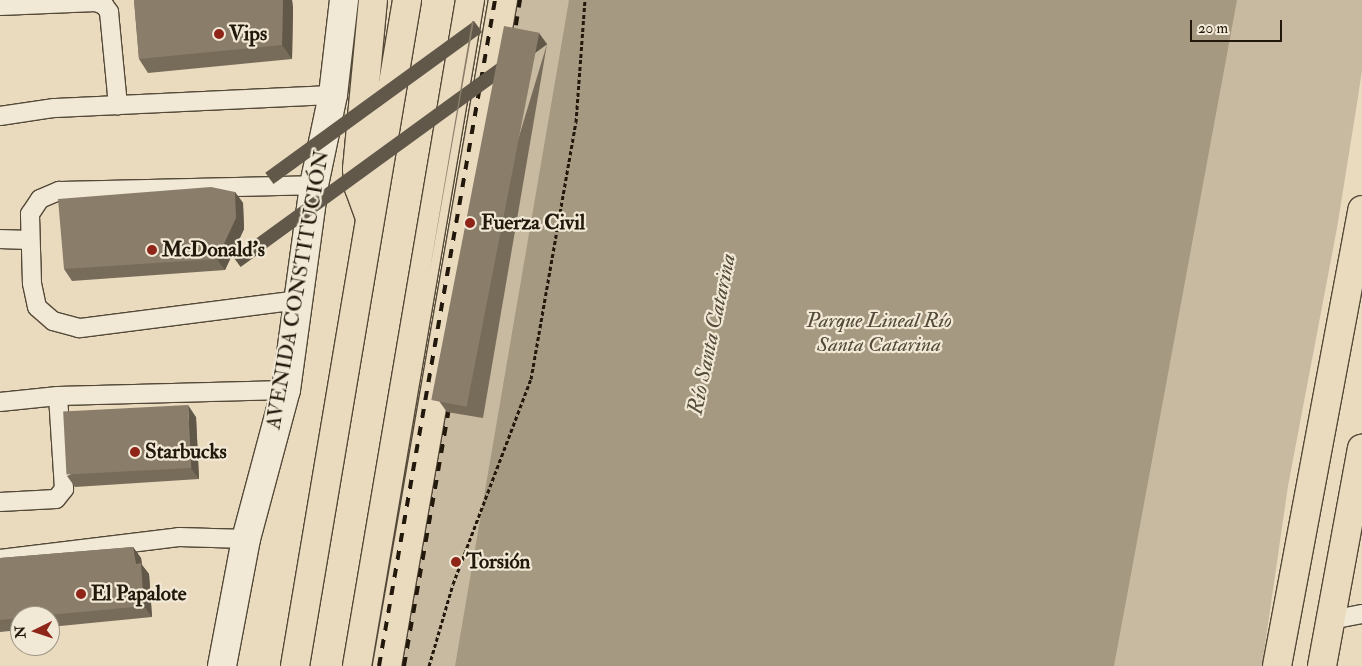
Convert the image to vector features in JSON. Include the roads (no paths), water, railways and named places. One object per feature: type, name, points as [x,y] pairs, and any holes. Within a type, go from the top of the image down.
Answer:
[{"type":"main road","points":[[372,223],[359,188],[357,169],[373,0]]},
{"type":"main road","points":[[295,666],[372,223],[407,0]]},
{"type":"main road","points":[[357,666],[470,0]]},
{"type":"main road","points":[[387,666],[503,0]]},
{"type":"main road","points":[[1277,666],[1362,210]]},
{"type":"main road","points":[[1322,666],[1357,509],[1362,450]]},
{"type":"street","name":"AVENIDA CONSTITUCIÓN","points":[[222,666],[246,539],[286,390],[314,185],[333,94],[344,0]]},
{"type":"lane","points":[[0,6],[96,2],[104,5],[109,12],[118,106]]},
{"type":"lane","points":[[0,116],[54,108],[333,94]]},
{"type":"lane","points":[[299,300],[79,328],[53,321],[37,307],[28,240],[30,214],[40,199],[59,191],[314,185]]},
{"type":"lane","points":[[0,239],[28,240]]},
{"type":"lane","points":[[0,402],[58,396],[286,390]]},
{"type":"lane","points":[[0,502],[56,499],[64,489],[58,396]]},
{"type":"lane","points":[[0,559],[179,537],[246,539]]},
{"type":"lane","points":[[1331,620],[1362,614]]},
{"type":"water","name":"Río Santa Catarina","points":[[569,0],[1237,0],[1114,666],[455,666]]},
{"type":"railway","points":[[379,666],[495,0]]},
{"type":"railway","points":[[513,43],[520,0]]},
{"type":"railway","points":[[404,666],[451,398]]},
{"type":"place","name":"Vips","points":[[219,34]]},
{"type":"place","name":"Fuerza Civil","points":[[470,223]]},
{"type":"place","name":"McDonald's","points":[[152,250]]},
{"type":"place","name":"Starbucks","points":[[135,452]]},
{"type":"place","name":"Torsión","points":[[456,562]]},
{"type":"place","name":"El Papalote","points":[[81,594]]},
{"type":"park label","name":"Parque Lineal Río Santa Catarina","points":[[879,333]]}]
